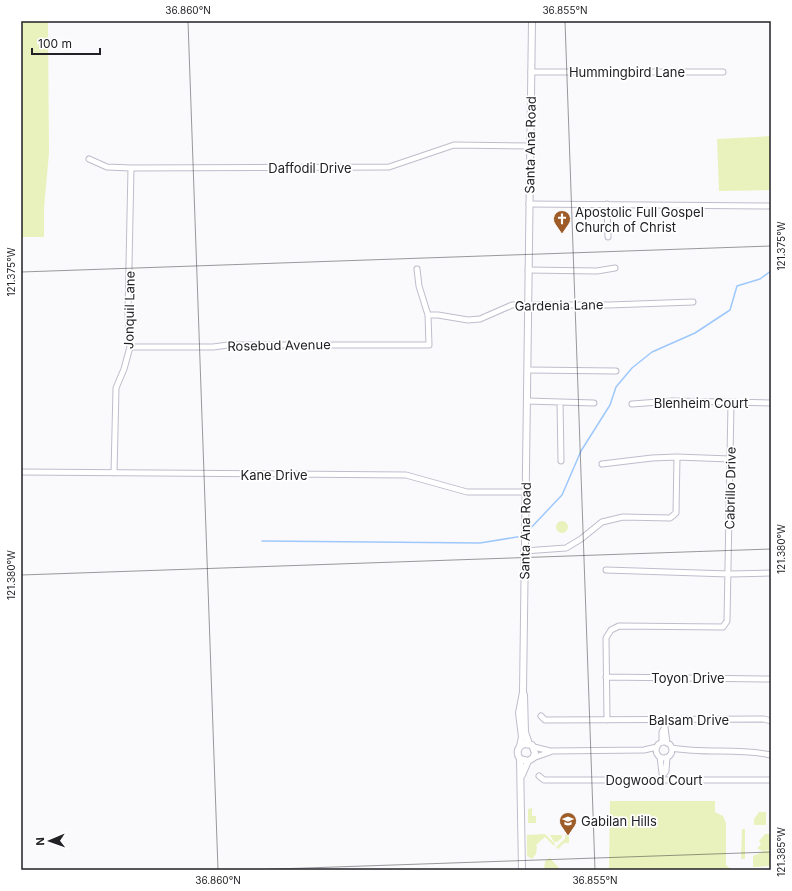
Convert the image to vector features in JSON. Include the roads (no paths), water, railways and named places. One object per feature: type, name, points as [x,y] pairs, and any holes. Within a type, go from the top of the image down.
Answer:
[{"type":"street","name":"Santa Ana Road","points":[[522,870],[522,775],[518,753],[522,737],[519,713],[523,692],[532,21]]},
{"type":"street","name":"Hummingbird Lane","points":[[531,72],[723,72]]},
{"type":"street","name":"Daffodil Drive","points":[[89,159],[107,167],[131,168],[389,167],[454,145],[530,146]]},
{"type":"street","name":"Jonquil Lane","points":[[114,474],[116,388],[124,369],[130,347],[128,313],[131,168]]},
{"type":"street","points":[[529,204],[771,206]]},
{"type":"street","points":[[607,204],[608,237]]},
{"type":"street","points":[[528,270],[598,271],[615,268]]},
{"type":"street","points":[[417,269],[419,286],[428,315]]},
{"type":"street","name":"Gardenia Lane","points":[[428,315],[438,315],[468,320],[484,317],[505,306],[609,305],[693,302]]},
{"type":"street","name":"Rosebud Avenue","points":[[130,347],[213,347],[228,344],[429,345],[428,315]]},
{"type":"street","points":[[528,370],[616,371]]},
{"type":"street","points":[[527,401],[594,402]]},
{"type":"street","name":"Blenheim Court","points":[[632,404],[672,401],[731,403],[771,402]]},
{"type":"street","points":[[560,402],[561,461]]},
{"type":"street","name":"Cabrillo Drive","points":[[606,677],[606,638],[611,630],[619,626],[723,627],[727,621],[731,403]]},
{"type":"street","points":[[524,551],[566,548],[602,522],[623,517],[670,518],[676,513],[677,457]]},
{"type":"street","points":[[602,464],[652,458],[677,457],[730,459]]},
{"type":"street","name":"Kane Drive","points":[[21,472],[114,474],[406,475],[467,492],[525,492]]},
{"type":"street","points":[[606,570],[728,574],[771,573]]},
{"type":"street","points":[[606,677],[607,720]]},
{"type":"street","name":"Toyon Drive","points":[[606,677],[771,679]]},
{"type":"street","name":"Santa Ana Road","points":[[522,775],[535,753],[525,732],[525,698],[523,692]]},
{"type":"street","name":"Balsam Drive","points":[[541,716],[545,720],[764,719],[771,721]]},
{"type":"street","points":[[663,781],[658,752],[665,742],[664,720]]},
{"type":"street","points":[[665,742],[672,748],[684,750],[739,750],[771,755]]},
{"type":"street","points":[[520,746],[524,744],[550,751],[644,750],[658,752],[669,756],[684,750]]},
{"type":"street","points":[[663,775],[666,771],[672,748]]},
{"type":"street","points":[[520,759],[531,759],[550,751]]},
{"type":"street","name":"Dogwood Court","points":[[540,776],[544,780],[771,780]]},
{"type":"waterway","points":[[527,532],[562,495],[581,451],[610,405],[616,387],[632,368],[652,352],[695,333],[730,310],[737,286],[760,279],[771,271]]},
{"type":"waterway","points":[[262,541],[480,543],[523,536]]},
{"type":"place","name":"Apostolic Full Gospel Church of Christ","points":[[562,234]]},
{"type":"place","name":"Gabilan Hills","points":[[568,836]]}]
